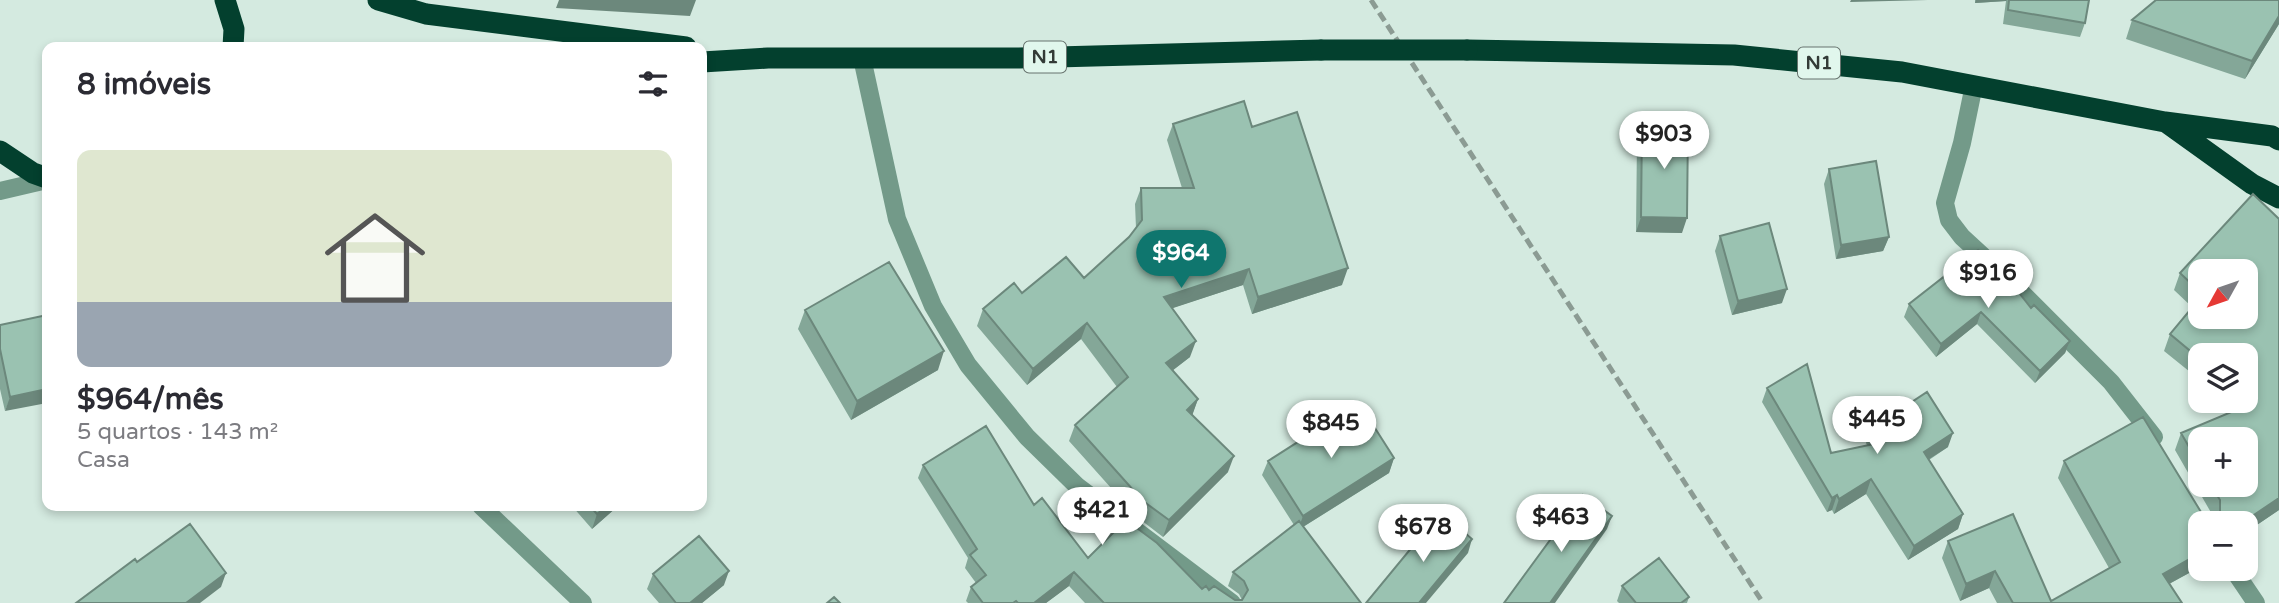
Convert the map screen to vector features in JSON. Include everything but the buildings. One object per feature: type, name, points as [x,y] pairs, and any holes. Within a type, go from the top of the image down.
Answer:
[{"type":"highway","points":[[225,0],[234,29],[233,42]]},
{"type":"highway","points":[[378,0],[654,42]]},
{"type":"highway","name":"N1","points":[[707,50],[768,58]]},
{"type":"highway","name":"N1","points":[[707,62],[768,58],[1019,58],[1321,50],[1734,55],[1902,72],[2165,122],[2272,136],[2279,140]]},
{"type":"highway","name":"N1","points":[[2165,122],[2252,184],[2279,198]]},
{"type":"highway","points":[[0,151],[42,177]]},
{"type":"street","points":[[862,58],[897,219],[933,306],[968,365],[1027,437],[1077,486],[1232,603]]},
{"type":"street","points":[[1974,85],[1962,143],[1945,203],[1950,220],[1962,236],[2111,382],[2162,451]]},
{"type":"street","points":[[0,191],[42,180]]},
{"type":"street","points":[[486,511],[583,603]]},
{"type":"street","points":[[2240,581],[2256,603]]},
{"type":"railway","points":[[1371,0],[1763,603]]}]
